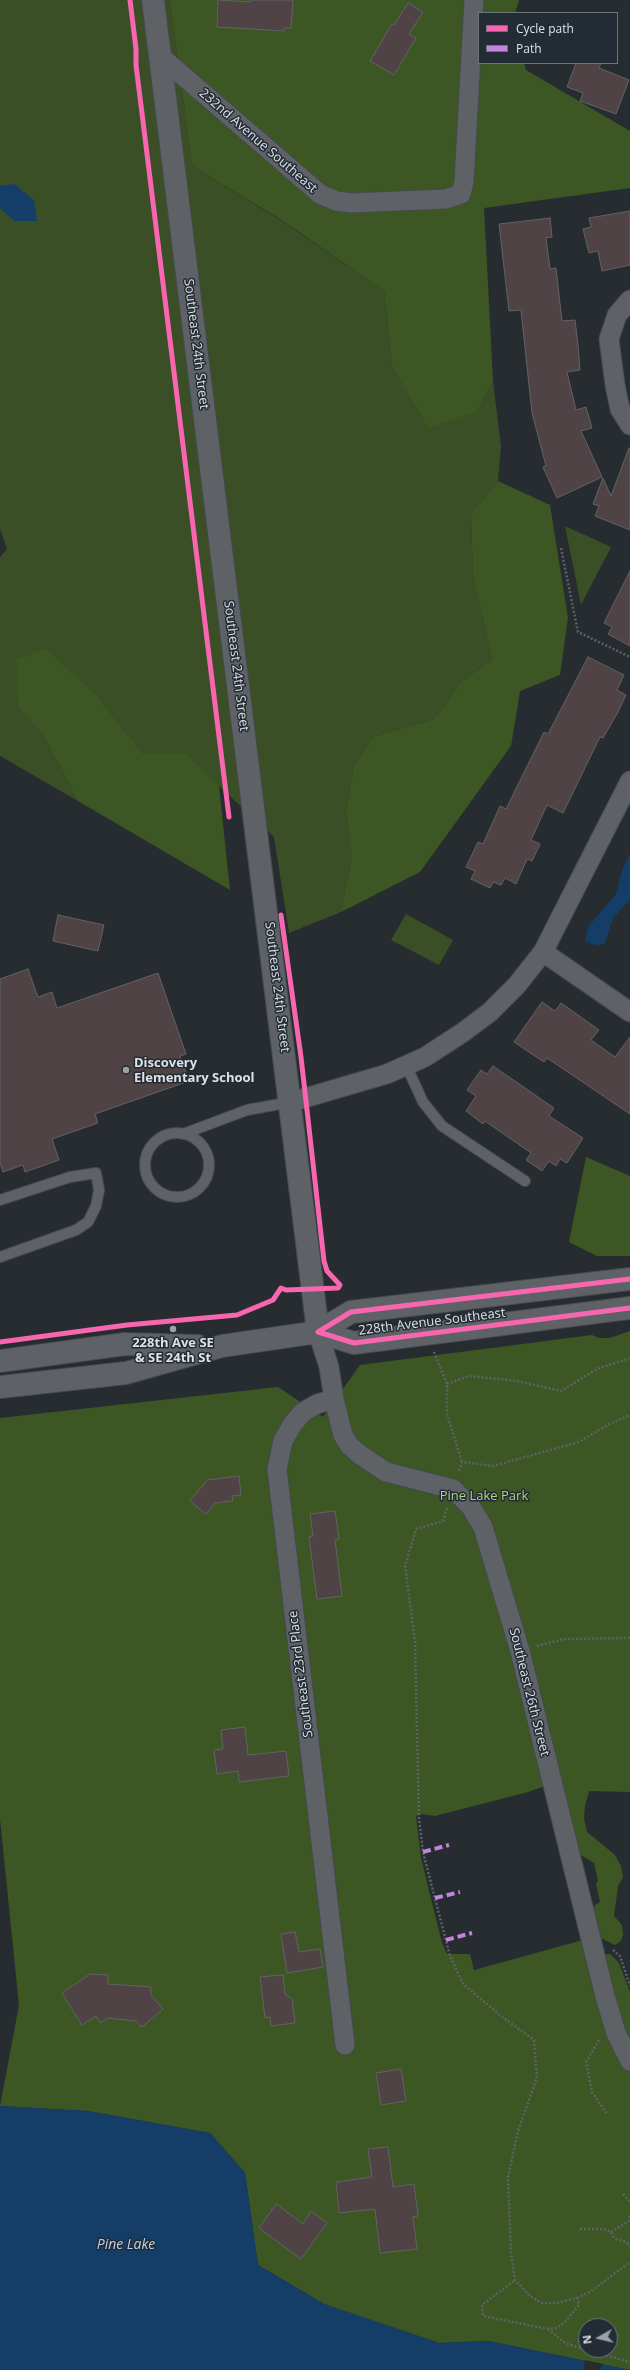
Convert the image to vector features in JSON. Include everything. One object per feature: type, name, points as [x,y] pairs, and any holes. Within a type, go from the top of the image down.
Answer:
[{"type":"street","name":"Southeast 24th Street","points":[[153,0],[291,1102],[318,1332]]},
{"type":"street","name":"232nd Avenue Southeast","points":[[160,56],[320,194],[336,201],[351,203],[439,200],[461,194],[464,182],[474,0]]},
{"type":"street","points":[[630,300],[617,315],[609,339],[620,409],[630,426]]},
{"type":"street","points":[[291,1102],[350,1086],[406,1065],[425,1056],[462,1033],[490,1012],[516,985],[543,952],[630,781]]},
{"type":"street","points":[[543,952],[630,1012]]},
{"type":"street","name":"228th Avenue Southeast","points":[[0,1387],[126,1373],[222,1346],[318,1332],[351,1312],[630,1279]]},
{"type":"street","name":"228th Avenue Southeast","points":[[318,1332],[354,1343],[630,1308]]},
{"type":"street","points":[[318,1332],[329,1367],[334,1399],[343,1435],[349,1444],[359,1454],[386,1472],[453,1489]]},
{"type":"street","name":"228th Avenue Southeast","points":[[0,1361],[125,1344],[222,1346]]},
{"type":"street","name":"Southeast 23rd Place","points":[[334,1399],[317,1404],[303,1412],[292,1425],[283,1440],[277,1469],[345,2045]]},
{"type":"street","name":"Southeast 26th Street","points":[[453,1489],[471,1507],[483,1527],[520,1651],[605,1996],[616,2033],[630,2061]]},
{"type":"lane","points":[[406,1065],[423,1102],[442,1126],[525,1181]]},
{"type":"lane","points":[[183,1134],[201,1144],[209,1164],[208,1174],[203,1184],[195,1192],[186,1196],[175,1197],[164,1195],[149,1181],[145,1161],[154,1142],[163,1136],[183,1134],[247,1110],[291,1102]]},
{"type":"lane","points":[[0,1200],[70,1177],[96,1173],[99,1190],[96,1206],[88,1222],[76,1230],[0,1257]]},
{"type":"path","points":[[561,548],[578,632],[630,657]]},
{"type":"path","points":[[434,1352],[447,1384],[446,1414],[462,1462],[443,1521],[416,1529],[404,1566],[415,1641],[419,1819],[423,1852],[442,1929],[450,1956],[463,1984],[500,2016],[534,2040],[537,2078],[518,2131],[508,2177],[511,2253],[515,2280],[530,2296],[542,2303],[556,2303],[577,2298],[590,2292],[630,2262]]},
{"type":"path","points":[[447,1384],[469,1376],[517,1381],[561,1391],[597,1369],[630,1358]]},
{"type":"path","points":[[462,1462],[493,1466],[579,1442],[609,1424],[630,1415]]},
{"type":"path","points":[[520,1651],[564,1639],[630,1638]]},
{"type":"path","points":[[600,2038],[586,2062],[592,2092],[607,2114]]},
{"type":"path","points":[[623,2194],[630,2202]]},
{"type":"path","points":[[611,2232],[628,2222],[630,2215]]},
{"type":"path","points":[[580,2230],[604,2229],[611,2232],[614,2238],[626,2242],[630,2246]]},
{"type":"path","points":[[515,2280],[482,2305],[483,2316],[548,2329],[557,2328],[564,2323],[578,2306],[577,2298]]},
{"type":"path","points":[[548,2329],[565,2343],[578,2347]]},
{"type":"path","points":[[616,2358],[630,2362]]},
{"type":"green space","points":[[0,0],[170,0],[192,166],[282,221],[384,291],[392,365],[478,411],[493,381],[501,447],[498,481],[471,514],[473,576],[492,660],[462,681],[434,719],[375,736],[354,765],[346,813],[352,856],[341,912],[289,933],[274,837],[208,776],[187,754],[143,754],[98,697],[19,708],[44,737],[78,801],[0,756],[0,557],[7,549],[0,529]]},
{"type":"green space","points":[[170,0],[519,0],[515,12],[478,12],[478,64],[524,64],[526,70],[630,131],[630,188],[484,208],[493,381],[478,411],[429,428],[392,365],[384,291],[283,221],[192,166]]},
{"type":"green space","points":[[498,481],[550,505],[568,618],[560,675],[520,691],[511,746],[420,872],[341,912],[352,856],[346,813],[354,765],[375,736],[434,719],[462,681],[492,660],[473,576],[471,514]]},
{"type":"green space","points":[[565,526],[611,547],[581,605]]},
{"type":"green space","points":[[46,649],[98,697],[143,754],[187,754],[219,786],[230,890],[78,801],[44,737],[19,708],[17,659]]},
{"type":"green space","points":[[406,914],[453,940],[439,965],[391,940]]},
{"type":"green space","points":[[586,1157],[630,1176],[630,1256],[597,1256],[569,1242]]},
{"type":"green space","name":"Pine Lake Park","points":[[630,1331],[630,1792],[589,1791],[585,1806],[584,1819],[587,1832],[615,1855],[621,1866],[623,1877],[618,1886],[614,1916],[622,1925],[623,1935],[621,1941],[615,1945],[601,1938],[594,1909],[595,1905],[600,1902],[596,1884],[598,1880],[594,1863],[578,1853],[545,1786],[528,1792],[435,1816],[422,1814],[416,1816],[421,1858],[442,1943],[447,1954],[470,1954],[474,1970],[583,1940],[588,1956],[610,1954],[619,1963],[630,1992],[630,2370],[488,2341],[439,2343],[324,2304],[258,2265],[245,2173],[210,2133],[88,2111],[0,2106],[19,2005],[0,1819],[0,1418],[278,1387],[323,1417],[360,1365],[592,1335],[599,1338],[610,1338]]},
{"type":"water","points":[[14,184],[34,200],[37,221],[14,221],[0,208],[0,186]]},
{"type":"water","points":[[630,854],[630,900],[613,918],[605,943],[597,946],[585,941],[588,927],[616,894],[623,868]]},
{"type":"water","name":"Pine Lake","points":[[0,2106],[88,2111],[210,2133],[245,2173],[258,2265],[324,2304],[439,2343],[488,2341],[630,2370],[0,2370]]},
{"type":"pier","points":[[585,2360],[603,2364],[600,2370],[583,2370]]},
{"type":"building","points":[[218,0],[250,2],[250,0],[293,0],[291,28],[284,28],[284,31],[217,27]]},
{"type":"building","points":[[408,3],[423,12],[409,34],[416,38],[394,75],[370,61],[392,24],[394,25]]},
{"type":"building","points":[[576,64],[601,64],[599,68],[629,80],[616,114],[580,101],[583,93],[567,87]]},
{"type":"building","points":[[630,211],[630,265],[602,271],[598,251],[589,253],[583,229],[591,227],[589,218]]},
{"type":"building","points":[[550,218],[552,237],[546,238],[550,269],[556,268],[562,321],[575,320],[578,345],[580,370],[567,372],[576,410],[586,407],[592,428],[581,431],[602,477],[557,498],[543,467],[546,466],[532,413],[521,310],[509,311],[499,224]]},
{"type":"building","points":[[629,448],[630,530],[595,516],[599,506],[593,504],[603,478],[611,496]]},
{"type":"building","points":[[630,571],[630,646],[608,634],[612,627],[604,623]]},
{"type":"building","points":[[588,657],[624,675],[617,690],[626,695],[618,712],[603,738],[600,737],[563,813],[547,805],[531,840],[540,844],[532,861],[527,859],[516,884],[505,878],[501,885],[493,882],[490,888],[471,879],[475,871],[466,867],[478,842],[483,844],[500,806],[506,809],[544,732],[548,734]]},
{"type":"building","points":[[58,915],[104,925],[98,951],[53,941]]},
{"type":"building","points":[[28,969],[38,997],[52,992],[57,1008],[158,973],[186,1054],[180,1056],[189,1081],[95,1114],[98,1123],[52,1139],[59,1160],[25,1172],[23,1165],[3,1172],[0,1163],[0,979]]},
{"type":"building","points":[[542,1002],[555,1011],[561,1003],[599,1030],[591,1040],[615,1057],[630,1037],[630,1114],[547,1058],[544,1062],[514,1042]]},
{"type":"building","points":[[493,1066],[554,1108],[549,1116],[583,1138],[567,1163],[560,1159],[556,1166],[549,1161],[542,1171],[526,1160],[531,1153],[485,1121],[483,1124],[466,1111],[476,1096],[467,1090],[481,1070],[487,1074]]},
{"type":"building","points":[[239,1476],[241,1495],[232,1496],[233,1501],[215,1503],[206,1514],[190,1501],[207,1480]]},
{"type":"building","points":[[335,1511],[339,1539],[335,1540],[342,1596],[317,1599],[309,1537],[313,1536],[310,1514]]},
{"type":"building","points":[[245,1727],[248,1755],[286,1751],[289,1776],[239,1782],[238,1771],[217,1774],[214,1750],[223,1749],[221,1730]]},
{"type":"building","points":[[295,1932],[299,1952],[320,1949],[323,1967],[287,1973],[281,1934]]},
{"type":"building","points":[[90,1974],[108,1975],[108,1984],[151,1987],[151,1995],[163,2009],[142,2027],[136,2021],[108,2018],[100,2023],[96,2016],[82,2025],[62,1993]]},
{"type":"building","points":[[283,1975],[285,1994],[292,1999],[295,2023],[271,2026],[270,2017],[265,2018],[260,1977]]},
{"type":"building","points":[[401,2069],[406,2101],[381,2105],[376,2073]]},
{"type":"building","points":[[388,2147],[393,2187],[414,2184],[418,2216],[413,2217],[417,2249],[380,2253],[375,2209],[339,2213],[336,2182],[372,2177],[368,2149]]},
{"type":"building","points":[[276,2204],[303,2224],[311,2211],[327,2223],[301,2259],[259,2228]]},
{"type":"marked path","points":[[423,1852],[449,1845]]},
{"type":"marked path","points":[[435,1898],[460,1892]]},
{"type":"marked path","points":[[446,1940],[472,1933]]},
{"type":"cycle path","points":[[130,0],[136,49],[136,65],[229,817]]},
{"type":"cycle path","points":[[0,1342],[127,1325],[237,1315],[273,1300],[281,1288],[286,1290],[338,1288],[340,1285],[327,1271],[324,1261],[301,1057],[281,915]]},
{"type":"cycle path","points":[[318,1332],[351,1312],[630,1279]]},
{"type":"cycle path","points":[[318,1332],[354,1343],[630,1308]]},
{"type":"place","name":"Discovery Elementary School","points":[[126,1070]]},
{"type":"place","name":"228th Ave SE & SE 24th St","points":[[173,1329]]}]
